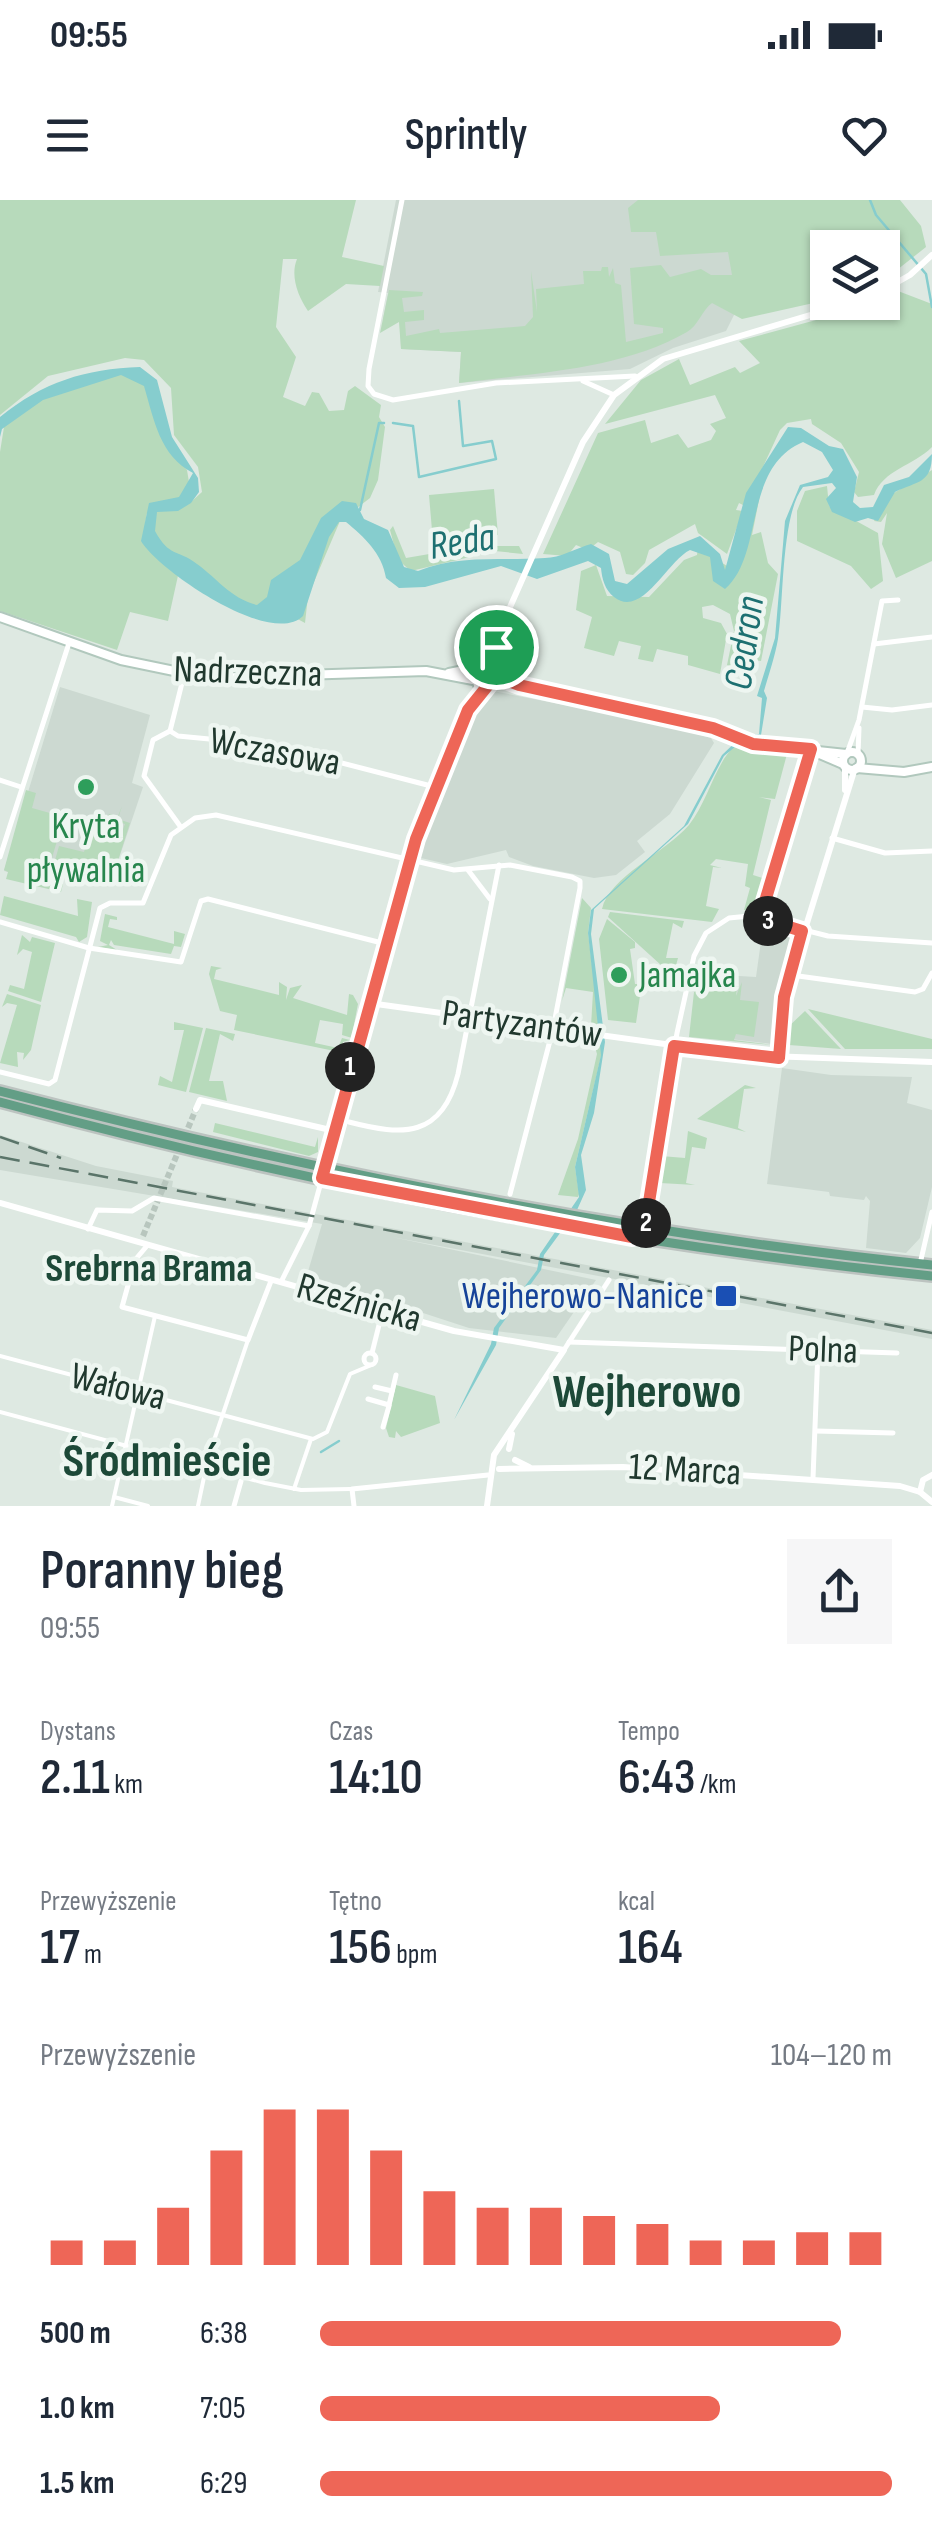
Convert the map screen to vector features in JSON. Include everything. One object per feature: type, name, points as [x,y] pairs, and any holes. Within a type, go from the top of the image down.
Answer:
[{"type":"main road","name":"Nadrzeczna","points":[[0,617],[121,660],[184,675],[237,680],[444,674],[483,677],[706,729],[753,744],[811,749],[845,759]]},
{"type":"main road","points":[[845,759],[885,770],[932,768]]},
{"type":"main road","points":[[845,759],[858,762]]},
{"type":"main road","points":[[0,1091],[324,1173],[645,1227],[926,1264]]},
{"type":"main road","points":[[0,1102],[556,1224],[932,1276]]},
{"type":"street","points":[[402,200],[369,368],[368,386],[374,394],[392,400],[478,385],[635,376]]},
{"type":"street","points":[[900,281],[932,255]]},
{"type":"street","points":[[282,1280],[309,1226],[409,860],[435,787],[583,442],[614,394],[635,376],[684,351],[810,315]]},
{"type":"street","points":[[608,378],[614,394]]},
{"type":"street","points":[[575,379],[592,382],[614,394]]},
{"type":"street","points":[[845,791],[845,759],[862,708],[882,601],[898,600]]},
{"type":"street","points":[[874,644],[932,637]]},
{"type":"street","points":[[0,858],[70,640]]},
{"type":"street","name":"Wczasowa","points":[[184,675],[170,731],[187,738],[272,745],[435,787]]},
{"type":"street","points":[[862,708],[932,705]]},
{"type":"street","points":[[779,1058],[782,1011],[802,931],[845,791],[858,762],[859,720]]},
{"type":"street","points":[[170,731],[153,740],[144,776],[180,826]]},
{"type":"street","points":[[760,918],[811,749]]},
{"type":"street","points":[[0,780],[22,787]]},
{"type":"street","points":[[0,1072],[49,1084],[55,1080],[100,908],[110,903],[143,903],[162,849],[180,826],[194,818],[240,817],[409,860],[468,870],[499,864],[572,876],[580,884],[553,1029],[510,1194]]},
{"type":"street","points":[[832,838],[885,854],[932,852]]},
{"type":"street","points":[[349,1122],[401,1132],[420,1128],[438,1116],[456,1084],[499,864]]},
{"type":"street","points":[[468,870],[484,886],[491,904]]},
{"type":"street","points":[[0,922],[89,948],[181,962],[204,899],[386,944]]},
{"type":"street","points":[[632,1237],[645,1227],[674,1046],[700,941],[730,918],[760,918],[802,931],[932,943]]},
{"type":"street","points":[[791,975],[915,992],[923,989],[932,973]]},
{"type":"street","name":"Partyzantów","points":[[369,1003],[779,1058],[932,1062]]},
{"type":"street","points":[[196,1109],[200,1100],[335,1131]]},
{"type":"street","points":[[88,1229],[97,1210],[132,1211],[154,1198],[309,1226]]},
{"type":"street","points":[[0,1204],[271,1281],[222,1413],[198,1506]]},
{"type":"street","points":[[926,1264],[932,1212]]},
{"type":"street","points":[[140,1243],[122,1307],[248,1340]]},
{"type":"street","points":[[135,1260],[140,1243]]},
{"type":"street","name":"Rzeźnicka","points":[[271,1281],[282,1280],[489,1338],[564,1350]]},
{"type":"street","points":[[496,1466],[512,1464],[506,1449],[512,1433],[609,1280]]},
{"type":"street","points":[[294,1489],[311,1439],[327,1432],[350,1374],[368,1366],[364,1358],[372,1353],[383,1309]]},
{"type":"street","points":[[112,1506],[156,1316]]},
{"type":"street","name":"Polna","points":[[569,1342],[897,1353]]},
{"type":"street","points":[[814,1478],[818,1350]]},
{"type":"street","name":"Wałowa","points":[[0,1356],[311,1439]]},
{"type":"street","points":[[383,1428],[396,1375]]},
{"type":"street","points":[[375,1387],[392,1392]]},
{"type":"street","points":[[368,1399],[389,1405]]},
{"type":"street","points":[[0,1412],[126,1440],[241,1479],[301,1490],[488,1478]]},
{"type":"street","points":[[815,1431],[893,1432]]},
{"type":"street","points":[[487,1506],[488,1478],[496,1466],[494,1455],[506,1449]]},
{"type":"street","name":"12 Marca","points":[[512,1464],[530,1468],[578,1465],[814,1478],[900,1486],[923,1496]]},
{"type":"street","points":[[923,1496],[932,1476]]},
{"type":"street","points":[[234,1506],[241,1479]]},
{"type":"street","points":[[352,1488],[354,1506]]},
{"type":"street","points":[[114,1497],[148,1506]]},
{"type":"shaded area","points":[[396,200],[740,200],[737,309],[726,331],[673,348],[630,369],[459,383],[461,352],[401,349],[400,322],[383,319],[388,293],[378,292]]},
{"type":"shaded area","points":[[60,687],[150,715],[132,783],[143,787],[112,879],[54,864],[49,881],[4,871]]},
{"type":"shaded area","points":[[493,691],[657,723],[711,738],[714,743],[670,814],[637,841],[645,852],[616,875],[594,878],[533,866],[509,857],[506,850],[447,864],[421,858],[426,830],[471,721],[484,696]]},
{"type":"shaded area","points":[[773,930],[794,938],[776,1001],[772,1044],[730,1039],[739,976],[756,977],[762,934],[771,936]]},
{"type":"shaded area","points":[[782,1068],[831,1075],[912,1077],[907,1103],[932,1110],[932,1187],[920,1238],[906,1253],[866,1248],[870,1201],[866,1196],[864,1200],[830,1196],[829,1192],[767,1184]]},
{"type":"shaded area","points":[[0,1135],[96,1166],[173,1181],[172,1187],[932,1330],[932,1339],[392,1237],[596,1280],[556,1338],[469,1328],[307,1275],[322,1224],[0,1170]]},
{"type":"green space","points":[[0,200],[356,200],[342,257],[384,266],[380,286],[346,284],[308,311],[296,286],[297,259],[283,259],[276,327],[296,357],[283,397],[305,406],[312,392],[319,393],[329,411],[344,410],[348,391],[355,386],[381,405],[379,417],[385,427],[378,480],[370,498],[340,521],[308,596],[305,623],[270,604],[259,611],[162,553],[151,531],[156,508],[192,501],[202,492],[198,467],[174,435],[171,388],[144,360],[125,358],[48,376],[0,415]]},
{"type":"green space","points":[[638,200],[900,200],[921,226],[926,247],[900,268],[900,230],[810,230],[810,304],[742,319],[712,303],[691,329],[661,345],[576,368],[459,383],[461,352],[401,349],[399,322],[380,333],[389,290],[423,292],[422,296],[402,298],[404,312],[424,310],[424,320],[405,322],[406,336],[439,329],[440,333],[525,326],[533,317],[531,271],[537,312],[536,289],[584,284],[583,271],[608,267],[609,277],[613,268],[615,283],[621,285],[626,342],[663,333],[663,328],[634,324],[630,268],[661,265],[670,277],[701,269],[711,275],[732,275],[728,252],[660,256],[656,232],[631,232],[628,208]]},
{"type":"green space","points":[[900,292],[932,304],[932,447],[891,474],[874,495],[858,497],[854,492],[859,472],[841,443],[812,424],[811,419],[787,423],[780,430],[745,506],[739,503],[736,510],[743,511],[727,554],[698,533],[695,524],[649,550],[645,563],[633,575],[626,574],[620,552],[598,542],[588,550],[576,545],[567,556],[543,554],[598,433],[645,420],[651,443],[678,434],[688,448],[711,440],[716,431],[710,424],[726,418],[715,395],[605,424],[641,380],[679,359],[690,385],[735,367],[740,373],[760,363],[739,341],[816,320],[900,320]]},
{"type":"green space","points":[[119,372],[155,390],[160,435],[187,470],[190,488],[186,497],[147,513],[145,524],[151,548],[179,571],[168,621],[130,612],[117,650],[0,611],[0,452],[4,427],[47,392]]},
{"type":"green space","points":[[932,470],[932,561],[896,578],[882,544],[887,513],[881,522],[874,521],[884,499]]},
{"type":"green space","points":[[827,486],[829,506],[878,533],[883,581],[871,589],[851,566],[797,541],[797,511],[805,491]]},
{"type":"green space","points":[[494,489],[498,535],[433,542],[429,495]]},
{"type":"green space","points":[[760,495],[752,535],[761,532],[768,563],[778,574],[761,661],[747,659],[742,669],[727,665],[734,631],[730,614],[713,605],[702,607],[703,618],[721,623],[727,634],[720,674],[688,665],[688,656],[657,649],[653,662],[638,659],[641,646],[619,641],[614,656],[584,648],[592,617],[576,610],[581,571],[596,565],[607,596],[649,597],[684,560],[697,555],[698,547],[730,568]]},
{"type":"green space","points":[[393,526],[406,558],[476,546],[519,546],[523,554],[495,551],[411,571],[398,560],[390,530]]},
{"type":"green space","points":[[735,745],[805,756],[792,796],[801,757],[787,754],[775,799],[759,797],[771,800],[753,875],[766,879],[757,909],[744,910],[750,888],[745,886],[748,864],[716,859],[710,865],[722,868],[713,867],[706,906],[719,909],[712,922],[602,909],[615,886],[689,825]]},
{"type":"green space","points":[[26,790],[36,793],[32,808],[64,817],[49,868],[50,881],[63,884],[61,892],[6,879],[8,872],[4,870]]},
{"type":"green space","points":[[122,806],[118,819],[130,823],[112,879],[54,864],[59,846],[84,852],[94,820],[99,827],[117,832],[119,840],[125,824],[107,819],[109,814],[118,816]]},
{"type":"green space","points":[[4,896],[78,916],[77,899],[92,902],[87,937],[79,942],[76,937],[0,915]]},
{"type":"green space","points":[[582,898],[591,908],[588,933],[600,1029],[591,1026],[593,992],[566,988],[562,1001]]},
{"type":"green space","points":[[610,912],[684,921],[682,928],[673,923],[666,958],[678,958],[675,969],[667,965],[672,975],[608,917]]},
{"type":"green space","points":[[105,914],[117,917],[110,919],[108,927],[174,944],[174,931],[185,934],[181,947],[174,946],[171,954],[114,945],[111,940],[109,945],[117,950],[98,947],[108,945],[100,941]]},
{"type":"green space","points":[[607,919],[635,942],[635,948],[630,949],[635,984],[640,984],[641,989],[636,1023],[608,1020],[599,939]]},
{"type":"green space","points":[[22,935],[30,942],[32,937],[55,943],[41,1002],[8,991],[10,985],[24,989],[32,952],[23,949],[17,955]]},
{"type":"green space","points":[[211,966],[222,968],[216,970],[214,979],[279,995],[279,982],[287,987],[286,1000],[290,988],[302,985],[293,998],[347,1015],[349,994],[353,995],[358,1004],[352,1035],[362,999],[352,1038],[342,1035],[343,1024],[320,1020],[315,1043],[338,1048],[342,1038],[350,1040],[343,1042],[342,1047],[348,1049],[344,1053],[234,1030],[237,1015],[220,1011],[209,974]]},
{"type":"green space","points":[[716,976],[739,976],[736,996],[742,982],[740,1000],[759,1002],[754,1037],[736,1034],[734,1040],[773,1045],[689,1037],[694,992]]},
{"type":"green space","points":[[7,994],[41,1005],[31,1050],[23,1060],[24,1053],[17,1052],[18,1067],[0,1063],[17,1005],[7,1003],[2,1007]]},
{"type":"green space","points":[[808,1009],[932,1039],[932,1049],[845,1049]]},
{"type":"green space","points":[[805,1011],[841,1049],[789,1045],[787,1028]]},
{"type":"green space","points":[[174,1022],[203,1028],[186,1092],[158,1085],[160,1076],[172,1082],[184,1030],[174,1030]]},
{"type":"green space","points":[[206,1028],[235,1034],[233,1041],[220,1034],[209,1081],[223,1081],[227,1101],[189,1092]]},
{"type":"green space","points":[[593,1040],[601,1041],[601,1056],[575,1167],[579,1194],[558,1195],[578,1139],[597,1054]]},
{"type":"green space","points":[[745,1085],[756,1088],[744,1089],[738,1128],[746,1132],[697,1119]]},
{"type":"green space","points":[[215,1123],[315,1147],[318,1137],[318,1152],[309,1156],[213,1132]]},
{"type":"green space","points":[[688,1131],[707,1138],[705,1149],[692,1147],[686,1183],[695,1185],[660,1183],[661,1156],[685,1158]]},
{"type":"green space","points":[[396,1385],[435,1396],[440,1423],[401,1437],[396,1431],[395,1438],[389,1437],[386,1428]]},
{"type":"water","points":[[140,367],[157,380],[172,437],[198,478],[199,492],[191,503],[178,511],[157,512],[155,531],[169,549],[190,559],[239,598],[257,605],[267,597],[271,580],[300,560],[321,518],[342,501],[356,503],[364,519],[388,530],[404,567],[418,571],[465,560],[551,558],[591,544],[609,554],[615,581],[627,584],[668,549],[700,536],[720,554],[725,570],[746,493],[788,427],[801,428],[829,446],[843,449],[857,477],[853,502],[860,508],[873,507],[884,485],[909,477],[932,454],[926,476],[895,492],[878,521],[868,518],[855,522],[832,512],[826,499],[836,488],[832,483],[803,487],[796,500],[787,537],[778,639],[764,691],[767,698],[761,735],[747,737],[724,756],[688,824],[594,909],[591,934],[605,1042],[594,1113],[581,1155],[586,1190],[577,1210],[544,1255],[541,1270],[499,1328],[496,1345],[454,1420],[491,1344],[494,1328],[537,1270],[540,1254],[579,1197],[575,1167],[601,1055],[588,933],[591,910],[684,826],[722,755],[744,734],[759,734],[762,698],[757,696],[775,638],[785,521],[800,485],[828,477],[833,470],[822,452],[803,442],[784,454],[762,491],[745,555],[725,589],[713,581],[710,557],[690,550],[644,595],[624,602],[608,591],[601,568],[588,561],[537,579],[501,566],[425,587],[399,588],[386,578],[381,561],[366,540],[346,522],[339,522],[329,537],[303,616],[288,623],[267,622],[242,614],[191,586],[141,541],[149,503],[179,497],[193,473],[166,447],[144,386],[121,375],[43,400],[2,429],[0,437],[0,417],[49,386],[83,374]]},
{"type":"waterway","points":[[870,200],[876,215],[926,274],[932,307]]},
{"type":"waterway","points":[[393,423],[413,426],[419,477],[496,459],[492,441],[463,446],[459,401]]},
{"type":"waterway","points":[[360,510],[379,423],[384,423]]},
{"type":"waterway","name":"Cedron","points":[[321,1452],[339,1441]]},
{"type":"tunnel","points":[[143,1236],[196,1109]]},
{"type":"railway","points":[[0,1137],[61,1158]]},
{"type":"railway","points":[[0,1157],[932,1333]]},
{"type":"place","name":"Kryta pływalnia","points":[[86,787]]},
{"type":"place","name":"Jamajka","points":[[619,975]]},
{"type":"place","name":"Wejherowo-Nanice","points":[[726,1296]]},
{"type":"district","name":"Srebrna Brama","points":[[149,1269]]},
{"type":"district","name":"Wejherowo","points":[[647,1392]]},
{"type":"district","name":"Śródmieście","points":[[167,1461]]},
{"type":"route","points":[[496,647],[484,666],[490,669],[493,675],[519,685],[713,728],[753,744],[811,749],[760,918],[802,931],[784,997],[779,1058],[674,1046],[645,1227],[632,1237],[322,1178],[416,839],[468,710],[483,686],[493,679],[490,669],[496,647]]},
{"type":"water label","name":"Reda","points":[[462,542]]}]
